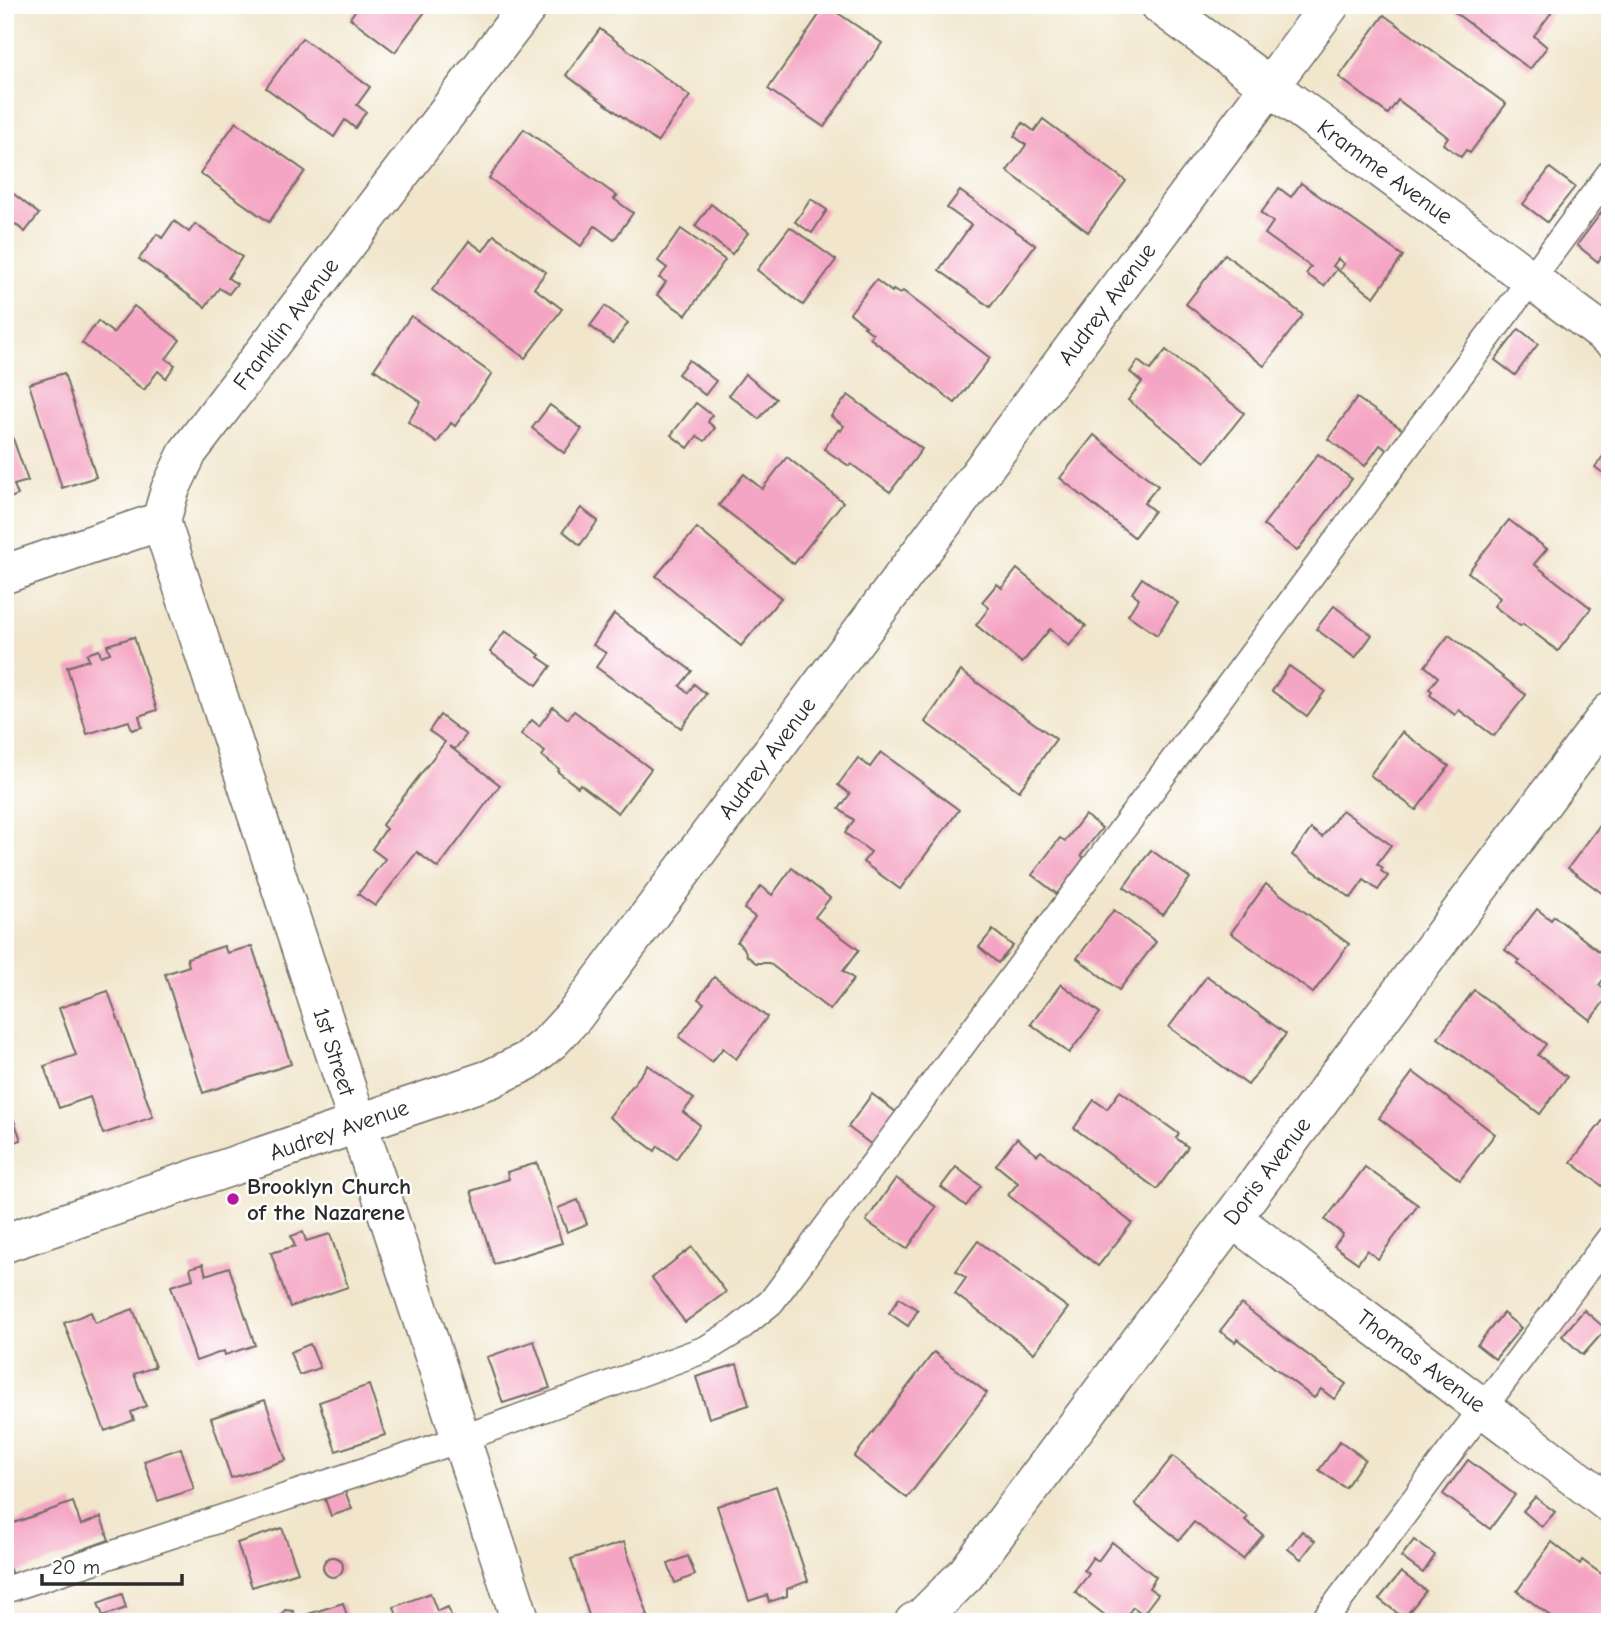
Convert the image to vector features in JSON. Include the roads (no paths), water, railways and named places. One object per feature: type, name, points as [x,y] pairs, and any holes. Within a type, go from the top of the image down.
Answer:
[{"type":"street","name":"Franklin Avenue","points":[[161,521],[170,490],[188,452],[528,5]]},
{"type":"street","name":"Kramme Avenue","points":[[1160,5],[1610,338]]},
{"type":"street","name":"Audrey Avenue","points":[[5,1243],[503,1073],[527,1060],[551,1041],[575,1015],[1330,5]]},
{"type":"street","points":[[5,574],[161,521]]},
{"type":"street","name":"1st Street","points":[[161,521],[521,1622]]},
{"type":"street","name":"Doris Avenue","points":[[915,1622],[966,1574],[1610,712]]},
{"type":"street","name":"Thomas Avenue","points":[[1232,1218],[1610,1504]]},
{"type":"lane","points":[[5,1590],[461,1439],[706,1349],[737,1330],[771,1302],[1610,173]]},
{"type":"lane","points":[[1323,1622],[1610,1238]]},
{"type":"place","name":"Brooklyn Church of the Nazarene","points":[[233,1199]]}]
